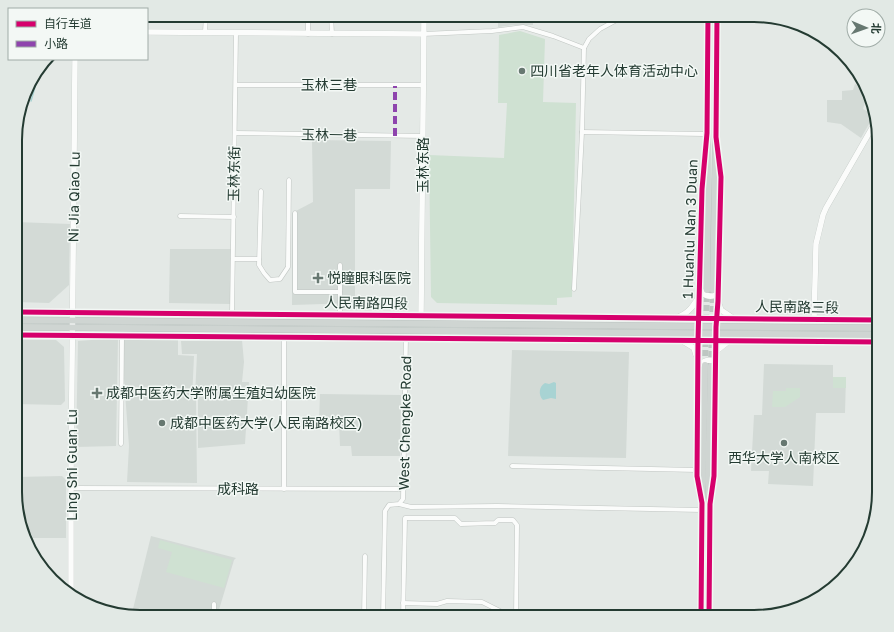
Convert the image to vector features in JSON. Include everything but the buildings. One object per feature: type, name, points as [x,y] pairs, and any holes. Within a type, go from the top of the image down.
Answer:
[{"type":"main road","points":[[708,22],[705,134],[713,290]]},
{"type":"main road","points":[[713,290],[717,22]]},
{"type":"main road","points":[[22,320],[699,330]]},
{"type":"main road","points":[[22,327],[699,330],[872,328]]},
{"type":"main road","points":[[716,330],[872,335]]},
{"type":"main road","points":[[709,610],[710,504],[708,481],[710,364]]},
{"type":"main road","points":[[701,610],[702,506],[710,364]]},
{"type":"street","points":[[205,32],[206,22]]},
{"type":"street","points":[[308,22],[308,34]]},
{"type":"street","points":[[332,22],[332,34]]},
{"type":"street","name":"玉林东路","points":[[421,316],[424,22]]},
{"type":"street","points":[[574,289],[582,132],[584,48],[589,39],[600,29],[613,22]]},
{"type":"street","points":[[148,32],[424,34],[492,31],[522,27],[553,36],[584,48]]},
{"type":"street","name":"玉林东街","points":[[232,314],[236,33]]},
{"type":"street","name":"Ni Jia Qiao Lu","points":[[73,335],[76,60]]},
{"type":"street","name":"玉林三巷","points":[[236,85],[423,86]]},
{"type":"street","points":[[814,320],[816,244],[823,215],[872,129]]},
{"type":"street","points":[[582,132],[705,134]]},
{"type":"street","name":"玉林一巷","points":[[235,133],[423,136]]},
{"type":"street","name":"1 Huanlu Nan 3 Duan","points":[[702,506],[697,476],[698,341],[705,134]]},
{"type":"street","points":[[262,191],[259,265],[270,280],[280,279],[288,267],[289,180]]},
{"type":"street","points":[[295,213],[295,292],[340,292]]},
{"type":"street","points":[[180,216],[234,217]]},
{"type":"street","points":[[233,259],[260,259]]},
{"type":"street","points":[[340,264],[340,315]]},
{"type":"street","points":[[700,288],[702,294],[710,296],[716,295],[713,290]]},
{"type":"street","points":[[713,290],[721,310],[735,319]]},
{"type":"street","points":[[676,318],[685,315],[700,295]]},
{"type":"street","points":[[716,352],[716,319],[718,301]]},
{"type":"street","name":"人民南路四段","points":[[22,312],[716,319]]},
{"type":"street","name":"人民南路三段","points":[[716,319],[872,320]]},
{"type":"street","points":[[22,335],[872,342]]},
{"type":"street","name":"Ling Shi Guan Lu","points":[[71,588],[73,335]]},
{"type":"street","points":[[121,444],[122,336]]},
{"type":"street","points":[[284,337],[284,489]]},
{"type":"street","name":"West Chengke Road","points":[[383,610],[385,512],[389,505],[399,504],[403,499],[404,489],[406,338]]},
{"type":"street","points":[[682,341],[694,348],[698,364],[706,360],[712,360],[710,364]]},
{"type":"street","points":[[710,364],[716,352],[728,341]]},
{"type":"street","points":[[512,466],[697,470]]},
{"type":"street","name":"成科路","points":[[71,488],[404,489]]},
{"type":"street","points":[[399,504],[411,507],[702,506]]},
{"type":"street","points":[[403,610],[405,518],[455,518],[461,524],[495,523],[498,520],[513,520],[517,525],[516,610]]},
{"type":"street","points":[[364,610],[365,556]]},
{"type":"street","points":[[403,603],[437,604],[447,601],[482,602],[498,610]]},
{"type":"street","points":[[214,604],[214,610]]},
{"type":"shaded area","points":[[498,22],[533,22],[533,25],[498,27]]},
{"type":"shaded area","points":[[855,84],[859,86],[866,101],[863,109],[869,112],[870,117],[871,121],[861,138],[841,124],[827,122],[827,100],[842,100],[842,91],[853,90]]},
{"type":"shaded area","points":[[312,140],[391,141],[390,189],[355,189],[355,303],[292,305],[292,213],[313,202]]},
{"type":"shaded area","points":[[22,222],[70,224],[69,285],[49,303],[22,302]]},
{"type":"shaded area","points":[[170,249],[231,249],[230,304],[169,303]]},
{"type":"shaded area","name":"成都中医药大学附属生殖妇幼医院","points":[[118,338],[116,446],[76,447],[78,341]]},
{"type":"shaded area","points":[[22,340],[56,340],[64,347],[65,401],[61,405],[22,404]]},
{"type":"shaded area","name":"成都中医药大学(人民南路校区)","points":[[124,340],[178,340],[178,355],[194,356],[192,399],[196,399],[197,483],[127,482],[129,446],[124,379]]},
{"type":"shaded area","points":[[242,340],[244,362],[242,382],[249,382],[245,444],[198,448],[198,397],[195,396],[197,354],[182,354],[181,341]]},
{"type":"shaded area","points":[[512,350],[629,352],[626,458],[508,456]]},
{"type":"shaded area","name":"西华大学人南校区","points":[[764,364],[833,365],[833,377],[846,377],[845,413],[816,413],[813,486],[768,484],[769,471],[751,471],[754,415],[762,415]]},
{"type":"shaded area","points":[[320,394],[401,395],[400,456],[352,456],[351,446],[340,446],[339,422],[319,422]]},
{"type":"shaded area","points":[[62,476],[66,480],[66,538],[32,538],[26,523],[23,508],[22,477]]},
{"type":"shaded area","points":[[151,536],[236,558],[234,560],[219,610],[133,610]]},
{"type":"green space","points":[[520,31],[545,39],[543,102],[576,103],[572,297],[557,298],[557,305],[437,303],[431,297],[429,155],[504,158],[507,103],[498,103],[499,35]]},
{"type":"green space","points":[[833,377],[846,377],[846,388],[833,388]]},
{"type":"green space","points":[[786,388],[800,388],[800,397],[785,407],[772,407],[773,391],[786,391]]},
{"type":"green space","points":[[160,540],[232,560],[224,588],[166,572],[172,552],[158,548]]},
{"type":"water","points":[[554,382],[556,383],[556,399],[551,398],[543,400],[540,393],[541,386],[545,383],[549,384]]},
{"type":"waterway","points":[[31,101],[35,86]]},
{"type":"tunnel","points":[[705,365],[707,291]]},
{"type":"tunnel","points":[[711,366],[713,291]]},
{"type":"marked path","points":[[395,86],[395,136]]},
{"type":"cycle path","points":[[701,610],[702,503],[697,476],[698,341],[702,189],[707,133],[708,22]]},
{"type":"cycle path","points":[[709,610],[710,504],[714,476],[716,327],[721,177],[716,137],[717,22]]},
{"type":"cycle path","points":[[22,312],[872,320]]},
{"type":"cycle path","points":[[22,335],[872,342]]},
{"type":"place","name":"四川省老年人体育活动中心","points":[[522,71]]},
{"type":"place","name":"悦瞳眼科医院","points":[[318,278]]},
{"type":"place","name":"成都中医药大学附属生殖妇幼医院","points":[[97,393]]},
{"type":"place","name":"成都中医药大学(人民南路校区)","points":[[162,423]]},
{"type":"place","name":"西华大学人南校区","points":[[784,443]]}]
